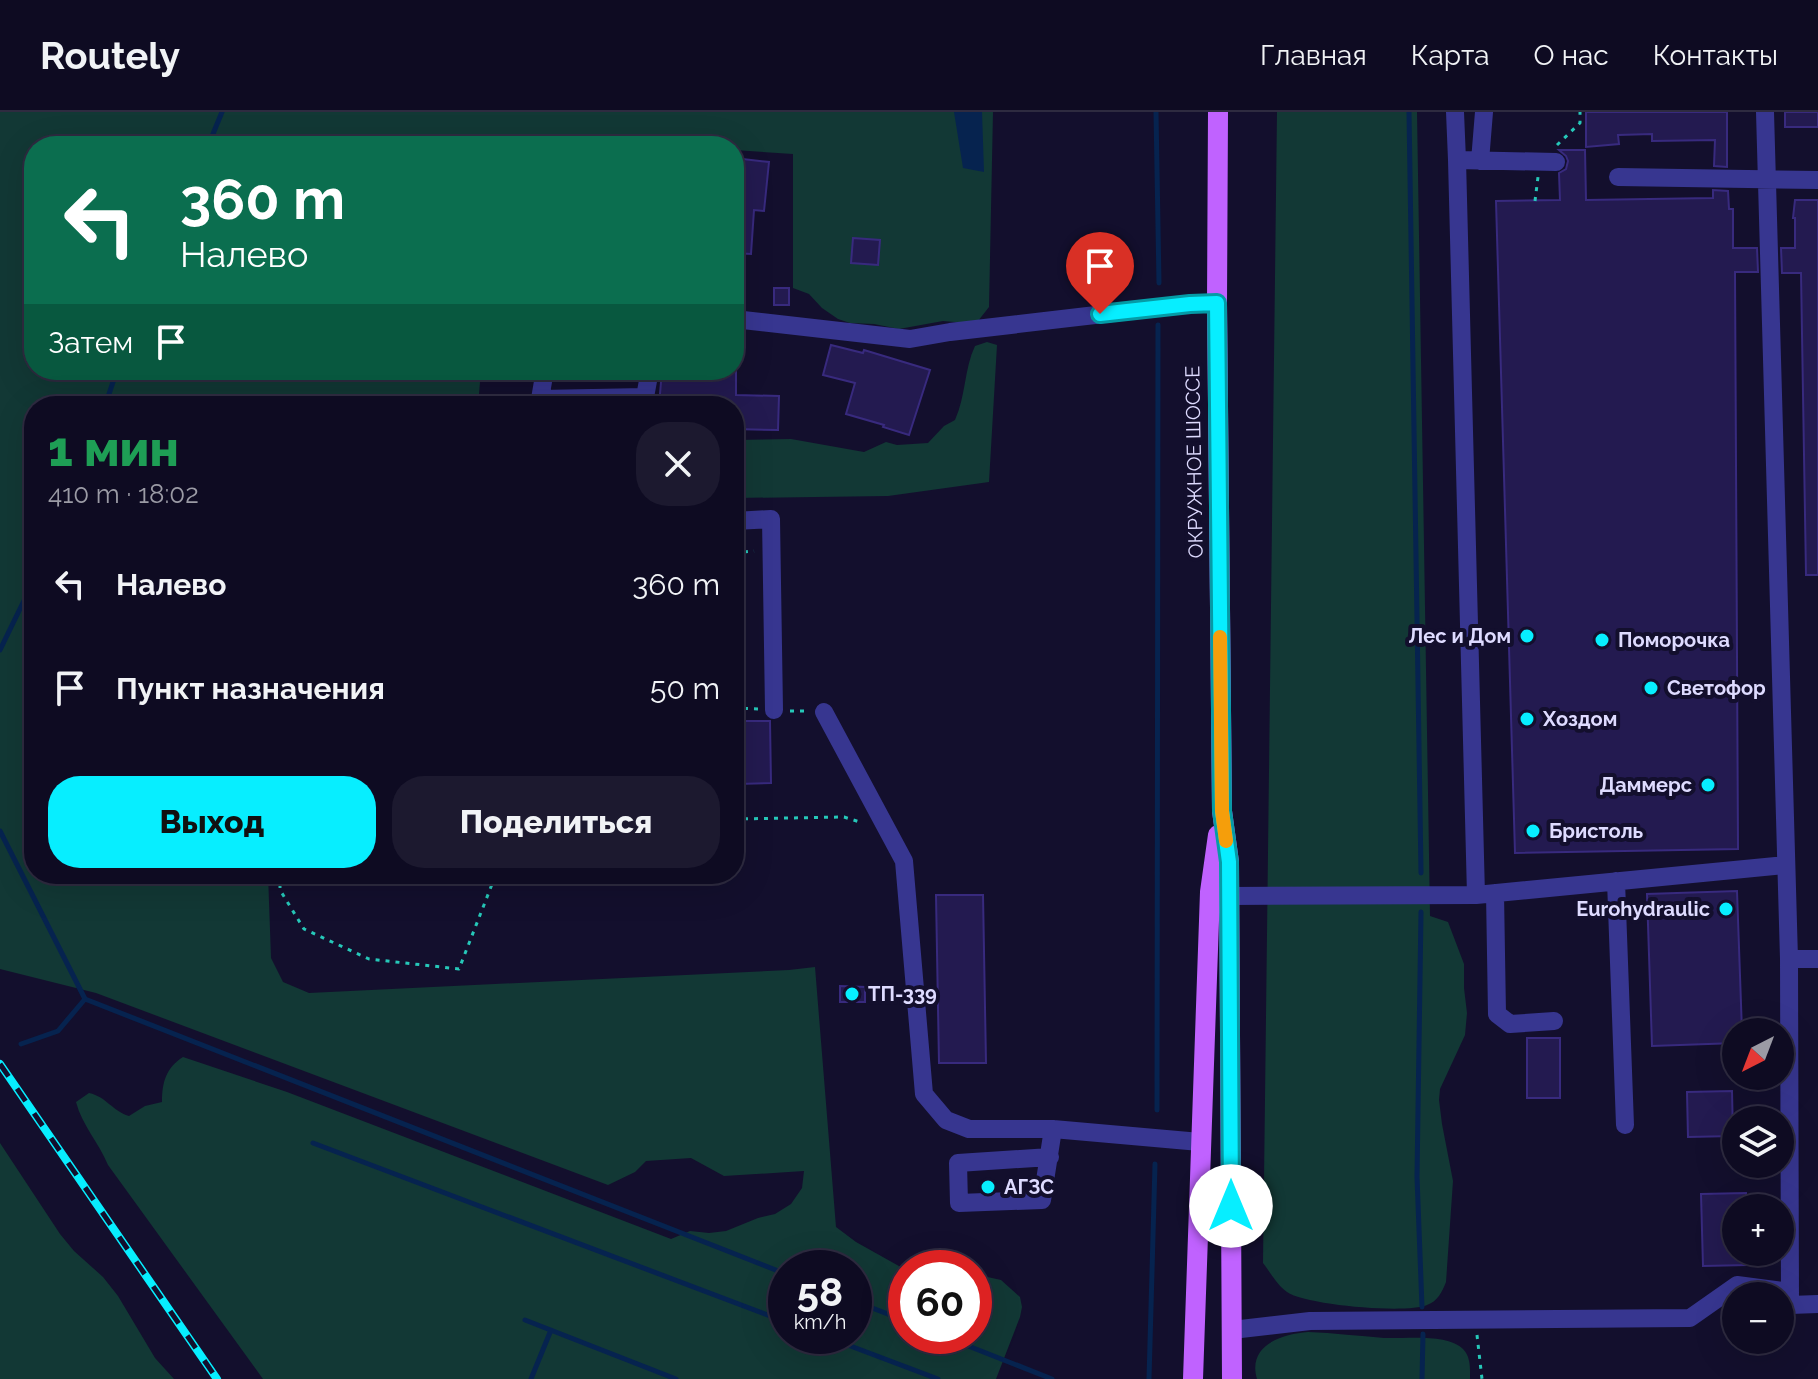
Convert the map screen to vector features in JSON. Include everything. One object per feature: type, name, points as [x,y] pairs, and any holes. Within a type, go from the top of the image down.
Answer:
[{"type":"main road","name":"ОКРУЖНОЕ ШОССЕ","points":[[1218,112],[1222,811],[1229,862],[1232,1379]]},
{"type":"main road","name":"ОКРУЖНОЕ ШОССЕ","points":[[1193,1379],[1210,892],[1222,811]]},
{"type":"lane","points":[[1455,112],[1476,895]]},
{"type":"lane","points":[[1480,161],[1484,112]]},
{"type":"lane","points":[[1765,112],[1789,959],[1790,1282]]},
{"type":"lane","points":[[1457,160],[1547,162]]},
{"type":"lane","points":[[1618,177],[1818,180]]},
{"type":"lane","points":[[744,320],[910,339],[980,328],[1217,303]]},
{"type":"lane","points":[[744,520],[771,519],[774,710]]},
{"type":"lane","points":[[824,712],[904,861],[924,1094],[946,1120],[969,1129],[1053,1129],[1200,1142]]},
{"type":"lane","points":[[1229,896],[1476,895],[1786,865]]},
{"type":"lane","points":[[1616,881],[1625,1125]]},
{"type":"lane","points":[[1495,893],[1497,1014],[1510,1024],[1554,1021]]},
{"type":"lane","points":[[1789,959],[1818,959]]},
{"type":"lane","points":[[1050,1157],[958,1163],[959,1203],[1042,1200],[1050,1157],[1053,1129]]},
{"type":"lane","points":[[1232,1330],[1310,1321],[1690,1318],[1722,1296]]},
{"type":"lane","points":[[1794,1305],[1818,1304]]},
{"type":"path","points":[[1535,201],[1547,162],[1580,123],[1580,112]]},
{"type":"path","points":[[744,819],[844,817],[889,833]]},
{"type":"path","points":[[280,884],[280,890],[304,929],[369,959],[459,969],[492,884]]},
{"type":"path","points":[[1473,1320],[1482,1379]]},
{"type":"green space","points":[[0,112],[993,112],[989,307],[978,321],[943,321],[899,329],[838,319],[809,294],[793,288],[793,154],[744,151],[744,136],[24,136],[24,380],[480,380],[479,396],[24,396],[24,884],[268,884],[271,958],[283,982],[309,993],[815,967],[836,1227],[870,1250],[768,1250],[768,1354],[872,1354],[872,1251],[888,1260],[888,1354],[992,1354],[992,1278],[1001,1280],[1020,1297],[1020,1317],[996,1379],[263,1379],[108,1165],[76,1102],[89,1093],[129,1116],[145,1106],[162,1102],[166,1076],[183,1057],[287,1092],[671,1239],[690,1231],[726,1231],[775,1214],[791,1204],[802,1188],[804,1171],[724,1176],[691,1158],[646,1161],[635,1172],[608,1185],[96,993],[0,969]]},
{"type":"green space","points":[[1277,112],[1417,112],[1430,916],[1448,922],[1464,964],[1467,1013],[1465,1035],[1440,1089],[1439,1100],[1453,1181],[1446,1282],[1434,1301],[1416,1308],[1356,1307],[1297,1297],[1283,1289],[1263,1263]]},
{"type":"green space","points":[[987,342],[997,345],[989,482],[888,496],[744,498],[744,440],[791,439],[864,452],[886,442],[897,445],[928,443],[944,426],[955,420],[975,346]]},
{"type":"green space","points":[[0,1143],[60,1234],[118,1296],[155,1358],[174,1379],[0,1379]]},
{"type":"green space","points":[[1308,1332],[1447,1341],[1466,1352],[1470,1379],[1257,1379],[1255,1367],[1262,1350],[1288,1335]]},
{"type":"water","points":[[954,112],[982,112],[984,172],[963,168]]},
{"type":"building","points":[[1586,112],[1727,112],[1727,167],[1714,166],[1715,140],[1652,141],[1652,134],[1618,135],[1619,144],[1586,147]]},
{"type":"building","points":[[1785,112],[1818,112],[1818,127],[1785,127]]},
{"type":"building","points":[[1559,150],[1585,150],[1586,200],[1713,198],[1713,190],[1728,191],[1729,209],[1733,209],[1733,248],[1757,248],[1758,272],[1735,272],[1738,849],[1515,853],[1496,201],[1560,200],[1559,173],[1566,169],[1568,161]]},
{"type":"building","points":[[744,159],[769,162],[764,211],[754,210],[751,254],[744,254]]},
{"type":"building","points":[[1795,200],[1818,200],[1818,575],[1806,575],[1801,273],[1782,273],[1781,248],[1795,248]]},
{"type":"building","points":[[853,238],[880,240],[878,265],[851,263]]},
{"type":"building","points":[[774,288],[789,288],[789,305],[774,305]]},
{"type":"building","points":[[831,345],[863,353],[864,350],[930,370],[909,435],[846,414],[855,383],[823,375]]},
{"type":"building","points":[[661,380],[736,380],[736,395],[779,396],[778,430],[744,429],[744,396],[660,396]]},
{"type":"building","points":[[744,721],[770,721],[771,783],[744,784]]},
{"type":"building","points":[[1737,891],[1742,1018],[1722,1018],[1722,1044],[1652,1046],[1647,894]]},
{"type":"building","points":[[936,895],[983,895],[986,1063],[939,1063]]},
{"type":"building","name":"ТП-339","points":[[840,986],[865,987],[865,1002],[840,1002]]},
{"type":"building","points":[[1527,1038],[1560,1038],[1560,1098],[1527,1098]]},
{"type":"building","points":[[1732,1091],[1732,1106],[1722,1106],[1722,1136],[1688,1137],[1687,1092]]},
{"type":"building","points":[[1746,1193],[1722,1194],[1722,1266],[1703,1266],[1701,1194]]},
{"type":"waterway","points":[[212,136],[222,112]]},
{"type":"waterway","points":[[1156,112],[1159,283]]},
{"type":"waterway","points":[[1409,112],[1421,873]]},
{"type":"waterway","points":[[1157,1110],[1158,325]]},
{"type":"waterway","points":[[108,396],[114,380]]},
{"type":"waterway","points":[[0,650],[24,601]]},
{"type":"waterway","points":[[0,831],[24,878]]},
{"type":"waterway","points":[[27,884],[85,999]]},
{"type":"waterway","points":[[1421,912],[1417,1177],[1422,1307]]},
{"type":"waterway","points":[[21,1044],[58,1031],[85,999],[768,1267]]},
{"type":"waterway","points":[[313,1143],[768,1315]]},
{"type":"waterway","points":[[1149,1379],[1155,1164]]},
{"type":"waterway","points":[[872,1308],[888,1314]]},
{"type":"waterway","points":[[525,1320],[676,1379]]},
{"type":"waterway","points":[[531,1379],[551,1330]]},
{"type":"waterway","points":[[1422,1379],[1423,1334]]},
{"type":"waterway","points":[[872,1354],[938,1379]]},
{"type":"waterway","points":[[989,1354],[1052,1379]]},
{"type":"railway","points":[[0,1064],[217,1379]]},
{"type":"slow traffic","points":[[1220,637],[1222,811],[1226,841]]},
{"type":"place","name":"Лес и Дом","points":[[1527,636]]},
{"type":"place","name":"Поморочка","points":[[1602,640]]},
{"type":"place","name":"Светофор","points":[[1651,688]]},
{"type":"place","name":"Хоздом","points":[[1527,719]]},
{"type":"place","name":"Даммерс","points":[[1708,785]]},
{"type":"place","name":"Бристоль","points":[[1533,831]]},
{"type":"place","name":"Eurohydraulic","points":[[1726,909]]},
{"type":"place","name":"ТП-339","points":[[852,994]]},
{"type":"place","name":"АГЗС","points":[[988,1187]]},
{"type":"route","points":[[1100,314],[1217,303],[1222,811],[1229,862],[1231,1206]]}]
